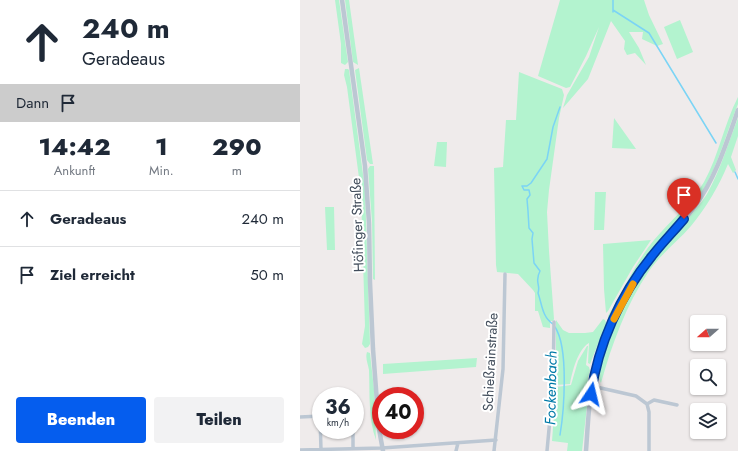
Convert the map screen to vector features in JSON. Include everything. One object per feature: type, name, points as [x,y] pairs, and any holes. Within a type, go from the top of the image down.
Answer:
[{"type":"street","name":"Höfinger Straße","points":[[342,0],[365,166],[369,223],[372,334],[382,449]]},
{"type":"street","points":[[586,451],[592,386],[603,344],[623,301],[642,269],[694,208],[713,178],[738,110]]},
{"type":"street","name":"Schießrainstraße","points":[[494,451],[503,369],[505,274]]},
{"type":"street","points":[[547,451],[553,386],[554,322]]},
{"type":"street","points":[[592,386],[636,396],[647,404],[649,412],[649,451]]},
{"type":"street","points":[[647,404],[654,400],[677,405]]},
{"type":"street","points":[[300,417],[312,416]]},
{"type":"street","points":[[321,439],[321,450]]},
{"type":"street","points":[[353,439],[353,448]]},
{"type":"street","points":[[300,450],[353,448],[382,449],[496,440]]},
{"type":"street","points":[[456,451],[458,443]]},
{"type":"green space","points":[[335,0],[339,0],[348,62],[345,65],[341,63],[341,44]]},
{"type":"green space","points":[[345,0],[349,0],[358,65],[353,62]]},
{"type":"green space","points":[[560,0],[644,0],[649,15],[663,44],[657,46],[642,39],[643,32],[629,32],[639,48],[646,65],[635,53],[627,55],[624,49],[625,41],[611,21],[588,79],[563,108],[567,95],[589,57],[599,27],[570,87],[566,88],[538,76]]},
{"type":"green space","points":[[680,20],[693,52],[677,59],[664,27]]},
{"type":"green space","points":[[359,68],[373,164],[370,164],[367,160],[355,70]]},
{"type":"green space","points":[[345,69],[349,70],[365,189],[370,344],[365,348],[362,344],[365,326],[361,193],[347,87],[344,75]]},
{"type":"green space","points":[[519,72],[562,89],[564,95],[559,118],[547,212],[554,319],[553,321],[550,321],[550,328],[543,327],[538,311],[535,311],[535,293],[533,290],[518,274],[497,272],[496,265],[494,168],[503,167],[506,120],[516,120]]},
{"type":"green space","points":[[738,97],[738,104],[721,150],[701,194],[680,222],[640,266],[610,319],[608,319],[608,316],[647,249],[693,198],[704,182],[714,161]]},
{"type":"green space","points":[[614,118],[636,149],[612,148]]},
{"type":"green space","points":[[738,118],[738,136],[731,157],[736,170],[733,173],[728,164],[712,196],[697,219],[649,271],[633,297],[620,325],[601,383],[599,372],[604,353],[613,327],[625,301],[647,265],[696,210],[707,194],[720,166]]},
{"type":"green space","points":[[437,142],[447,142],[446,167],[434,166]]},
{"type":"green space","points":[[370,166],[374,166],[375,280],[373,279],[372,221],[368,169]]},
{"type":"green space","points":[[595,192],[606,192],[604,230],[594,230]]},
{"type":"green space","points":[[325,207],[334,207],[335,250],[327,250]]},
{"type":"green space","points":[[651,240],[633,267],[606,313],[603,244]]},
{"type":"green space","points":[[603,319],[607,325],[590,364],[588,363],[589,343],[579,355],[574,367],[570,384],[556,385],[556,320],[563,330],[569,333],[585,333],[593,332]]},
{"type":"green space","points":[[587,346],[586,365],[589,367],[590,371],[588,378],[589,388],[582,451],[567,451],[568,443],[552,441],[556,387],[571,385],[578,361]]},
{"type":"green space","points":[[367,352],[370,353],[374,387],[372,387],[372,423],[369,370],[366,354]]},
{"type":"green space","points":[[477,358],[476,367],[383,374],[383,364]]},
{"type":"waterway","name":"Fockenbach","points":[[613,0],[613,12]]},
{"type":"waterway","points":[[613,10],[649,33],[716,143]]},
{"type":"waterway","name":"Fockenbach","points":[[553,324],[544,314],[538,293],[538,275],[540,271],[534,263],[533,233],[529,228],[527,199],[530,195],[529,190],[524,190],[522,186],[527,186],[531,183],[547,159],[553,127],[560,107]]},
{"type":"waterway","points":[[735,172],[738,179]]},
{"type":"waterway","name":"Fockenbach","points":[[555,327],[562,349],[564,364],[564,396],[560,435]]},
{"type":"slow traffic","points":[[614,319],[633,284]]},
{"type":"route","points":[[591,394],[596,368],[603,344],[632,284],[653,255],[684,219]]}]
